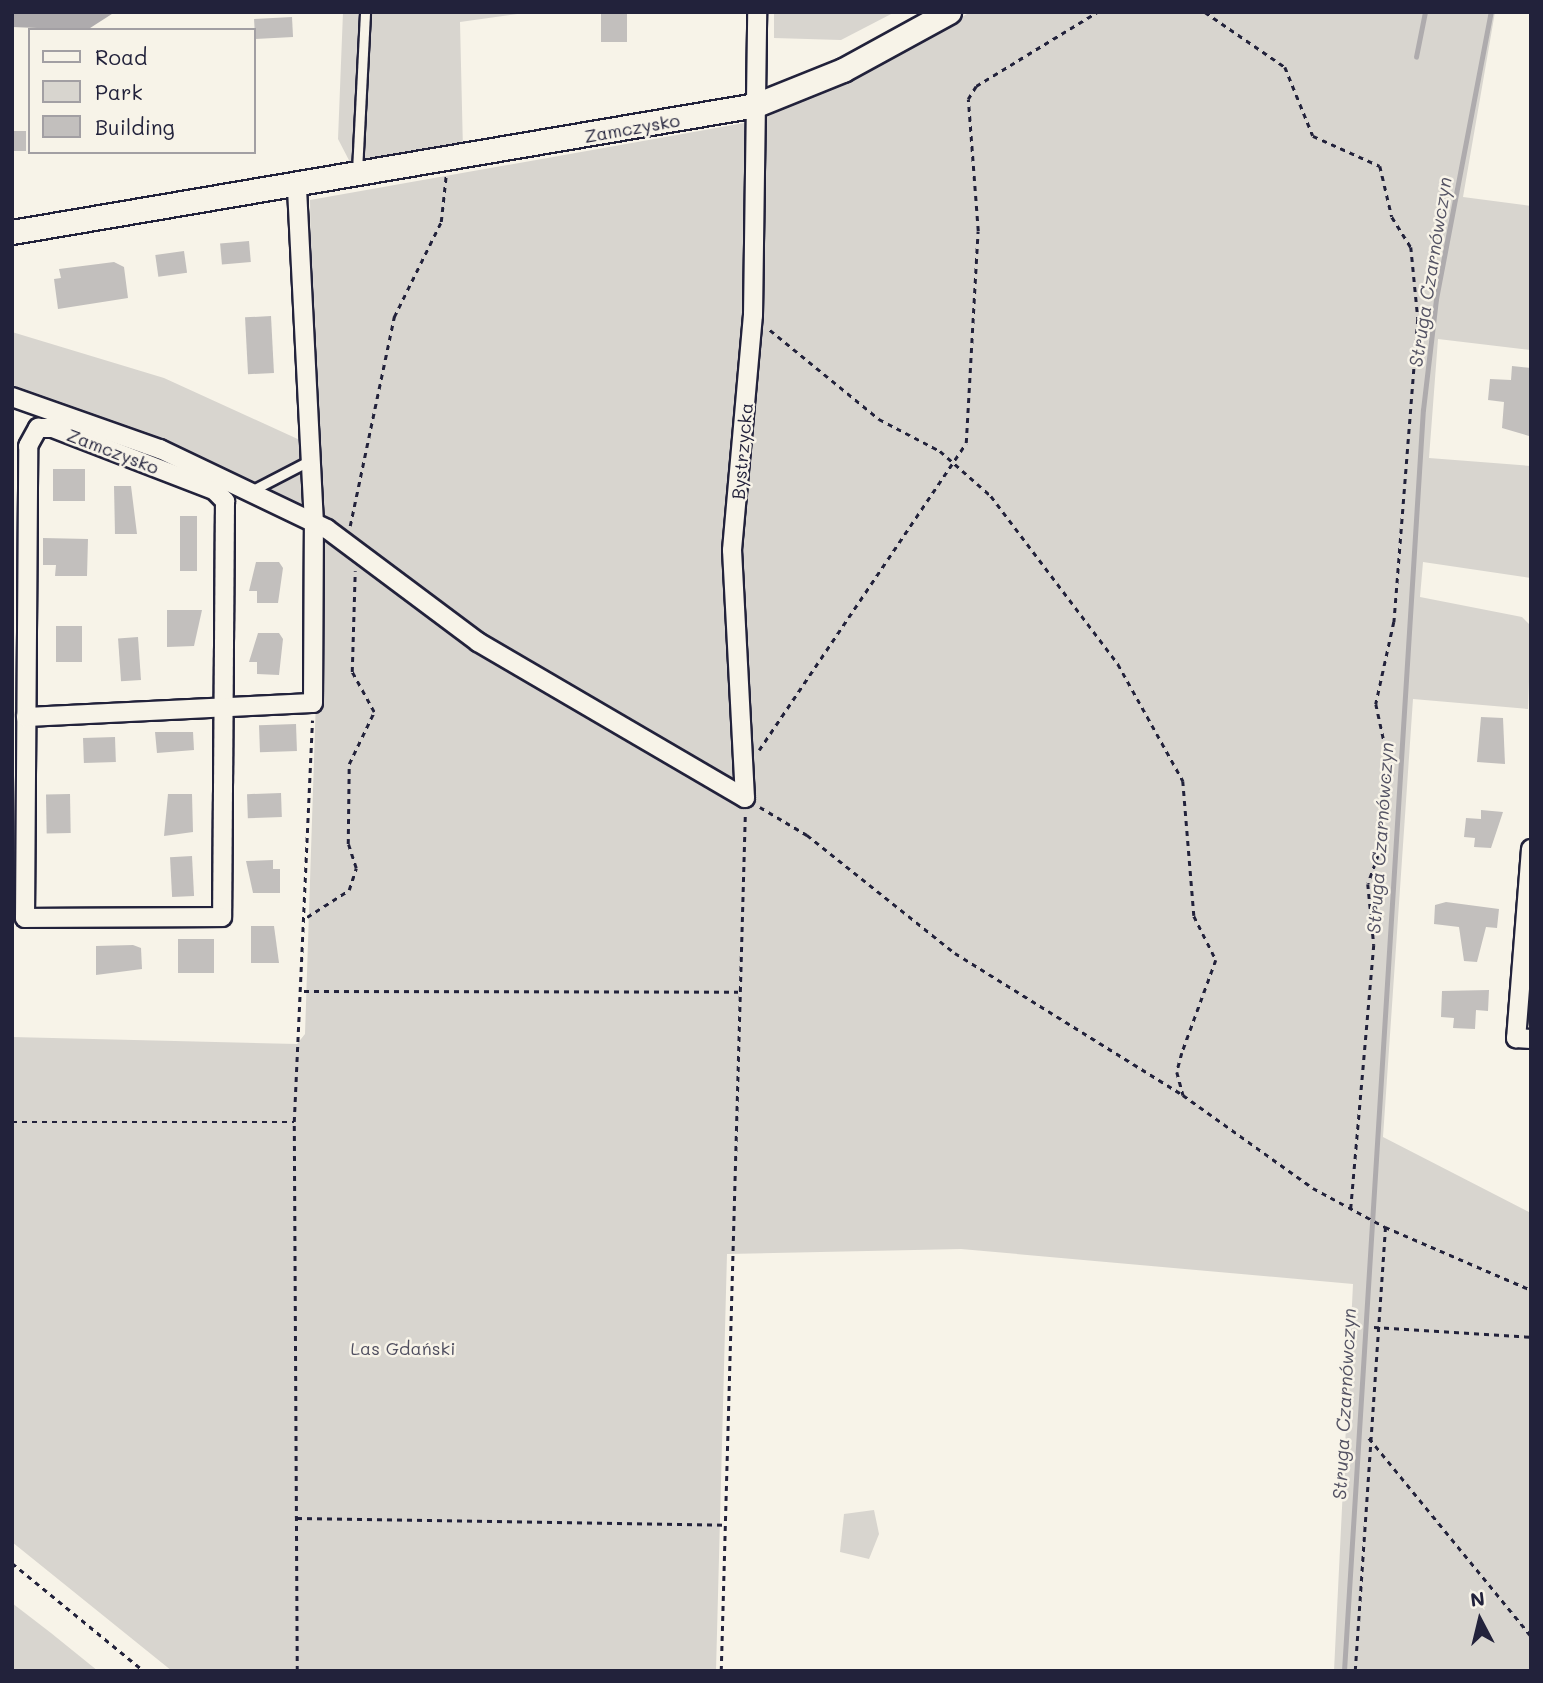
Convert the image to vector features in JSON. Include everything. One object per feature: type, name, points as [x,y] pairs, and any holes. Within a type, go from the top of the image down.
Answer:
[{"type":"street","name":"Bystrzycka","points":[[745,798],[746,769],[732,550],[753,315],[757,12]]},
{"type":"street","name":"Zamczysko","points":[[12,232],[297,187],[756,105],[843,70],[949,12]]},
{"type":"street","points":[[26,717],[313,703],[314,524],[307,462],[297,187]]},
{"type":"street","points":[[12,397],[253,491],[314,524],[478,642],[745,798]]},
{"type":"street","name":"Zamczysko","points":[[44,426],[223,497],[225,708],[222,917],[25,919],[28,446],[33,431],[44,426]]},
{"type":"street","points":[[1531,849],[1517,1038],[1531,1039]]},
{"type":"lane","points":[[356,176],[365,12]]},
{"type":"lane","points":[[253,491],[307,462]]},
{"type":"path","points":[[746,769],[966,443],[978,231],[968,99],[976,86],[1097,12]]},
{"type":"path","points":[[1205,12],[1285,67],[1313,136],[1380,166],[1392,217],[1411,247],[1418,319],[1394,622],[1376,704],[1387,755],[1381,845],[1368,884],[1374,945],[1351,1209]]},
{"type":"path","points":[[753,315],[879,419],[954,461],[991,496],[1118,664],[1183,782],[1194,916],[1216,960],[1177,1072],[1183,1095]]},
{"type":"path","points":[[297,1671],[293,1122],[304,991],[313,703]]},
{"type":"path","points":[[721,1671],[745,798],[807,835],[955,953],[1183,1095],[1351,1209],[1385,1227],[1531,1290]]},
{"type":"path","points":[[304,991],[739,992]]},
{"type":"path","points":[[12,1122],[293,1122]]},
{"type":"path","points":[[1355,1671],[1374,1327],[1385,1227]]},
{"type":"path","points":[[1374,1327],[1531,1337]]},
{"type":"path","points":[[1369,1438],[1531,1636]]},
{"type":"path","points":[[297,1518],[727,1525]]},
{"type":"path","points":[[12,1563],[144,1671]]},
{"type":"green space","points":[[343,12],[532,12],[460,22],[463,151],[353,168],[338,139]]},
{"type":"green space","points":[[774,12],[895,12],[841,40],[774,38]]},
{"type":"green space","name":"Las Gdański","points":[[971,12],[1495,12],[1463,197],[1531,206],[1531,350],[1438,339],[1429,458],[1531,466],[1531,578],[1423,562],[1420,597],[1522,617],[1531,626],[1528,709],[1413,699],[1383,1137],[1531,1213],[1531,1671],[1334,1671],[1353,1284],[961,1249],[727,1254],[716,1671],[172,1671],[12,1542],[12,1037],[297,1044],[305,1034],[321,546],[329,524],[160,440],[12,388],[12,332],[164,378],[313,446],[310,200],[761,120]]},
{"type":"green space","points":[[874,1510],[879,1534],[869,1559],[840,1552],[844,1514]]},
{"type":"green space","points":[[12,1603],[51,1633],[98,1671],[12,1671]]},
{"type":"shaded area","points":[[12,12],[115,12],[90,28],[12,27]]},
{"type":"building","points":[[601,12],[627,12],[627,42],[601,42]]},
{"type":"building","points":[[292,17],[293,37],[256,39],[254,19]]},
{"type":"building","points":[[12,131],[26,131],[26,151],[12,151]]},
{"type":"building","points":[[249,241],[251,262],[222,264],[220,244]]},
{"type":"building","points":[[184,251],[187,273],[158,277],[155,255]]},
{"type":"building","points":[[114,262],[124,267],[128,298],[58,309],[54,279],[61,278],[59,269]]},
{"type":"building","points":[[271,316],[274,373],[248,374],[245,317]]},
{"type":"building","points":[[1512,366],[1531,368],[1529,436],[1502,428],[1504,402],[1488,400],[1490,379],[1511,380]]},
{"type":"building","points":[[53,469],[85,469],[85,501],[53,501]]},
{"type":"building","points":[[114,486],[131,486],[137,534],[115,534]]},
{"type":"building","points":[[180,516],[197,516],[197,571],[180,571]]},
{"type":"building","points":[[43,538],[88,539],[87,576],[55,576],[56,565],[43,565]]},
{"type":"building","points":[[256,562],[279,562],[283,568],[278,603],[257,603],[257,591],[249,591]]},
{"type":"building","points":[[167,610],[202,610],[194,646],[167,647]]},
{"type":"building","points":[[56,626],[82,626],[82,662],[56,662]]},
{"type":"building","points":[[258,633],[279,633],[283,639],[279,675],[257,674],[257,662],[249,662]]},
{"type":"building","points":[[138,637],[141,680],[121,681],[118,638]]},
{"type":"building","points":[[1481,717],[1503,718],[1505,764],[1477,762]]},
{"type":"building","points":[[296,724],[297,751],[260,752],[259,725]]},
{"type":"building","points":[[155,732],[193,732],[194,750],[157,753]]},
{"type":"building","points":[[115,737],[116,762],[84,763],[83,738]]},
{"type":"building","points":[[281,793],[282,817],[248,818],[247,794]]},
{"type":"building","points":[[46,794],[70,794],[71,833],[47,833]]},
{"type":"building","points":[[168,794],[192,794],[193,832],[164,836]]},
{"type":"building","points":[[1481,810],[1503,812],[1491,848],[1474,847],[1475,838],[1464,837],[1466,818],[1481,819]]},
{"type":"building","points":[[192,856],[194,896],[172,897],[170,857]]},
{"type":"building","points":[[273,860],[273,869],[280,869],[280,893],[253,893],[246,861]]},
{"type":"building","points":[[1446,902],[1499,909],[1497,928],[1486,927],[1477,962],[1464,961],[1459,927],[1434,924],[1435,905]]},
{"type":"building","points":[[251,926],[274,926],[279,963],[251,963]]},
{"type":"building","points":[[178,939],[214,939],[214,973],[178,973]]},
{"type":"building","points":[[133,945],[141,948],[142,969],[96,975],[96,946]]},
{"type":"building","points":[[1489,990],[1488,1011],[1476,1010],[1475,1029],[1453,1028],[1454,1018],[1441,1017],[1442,991]]},
{"type":"waterway","points":[[1416,57],[1425,12]]},
{"type":"waterway","name":"Struga Czarnówczyn","points":[[1344,1671],[1423,410],[1436,299],[1491,12]]}]
